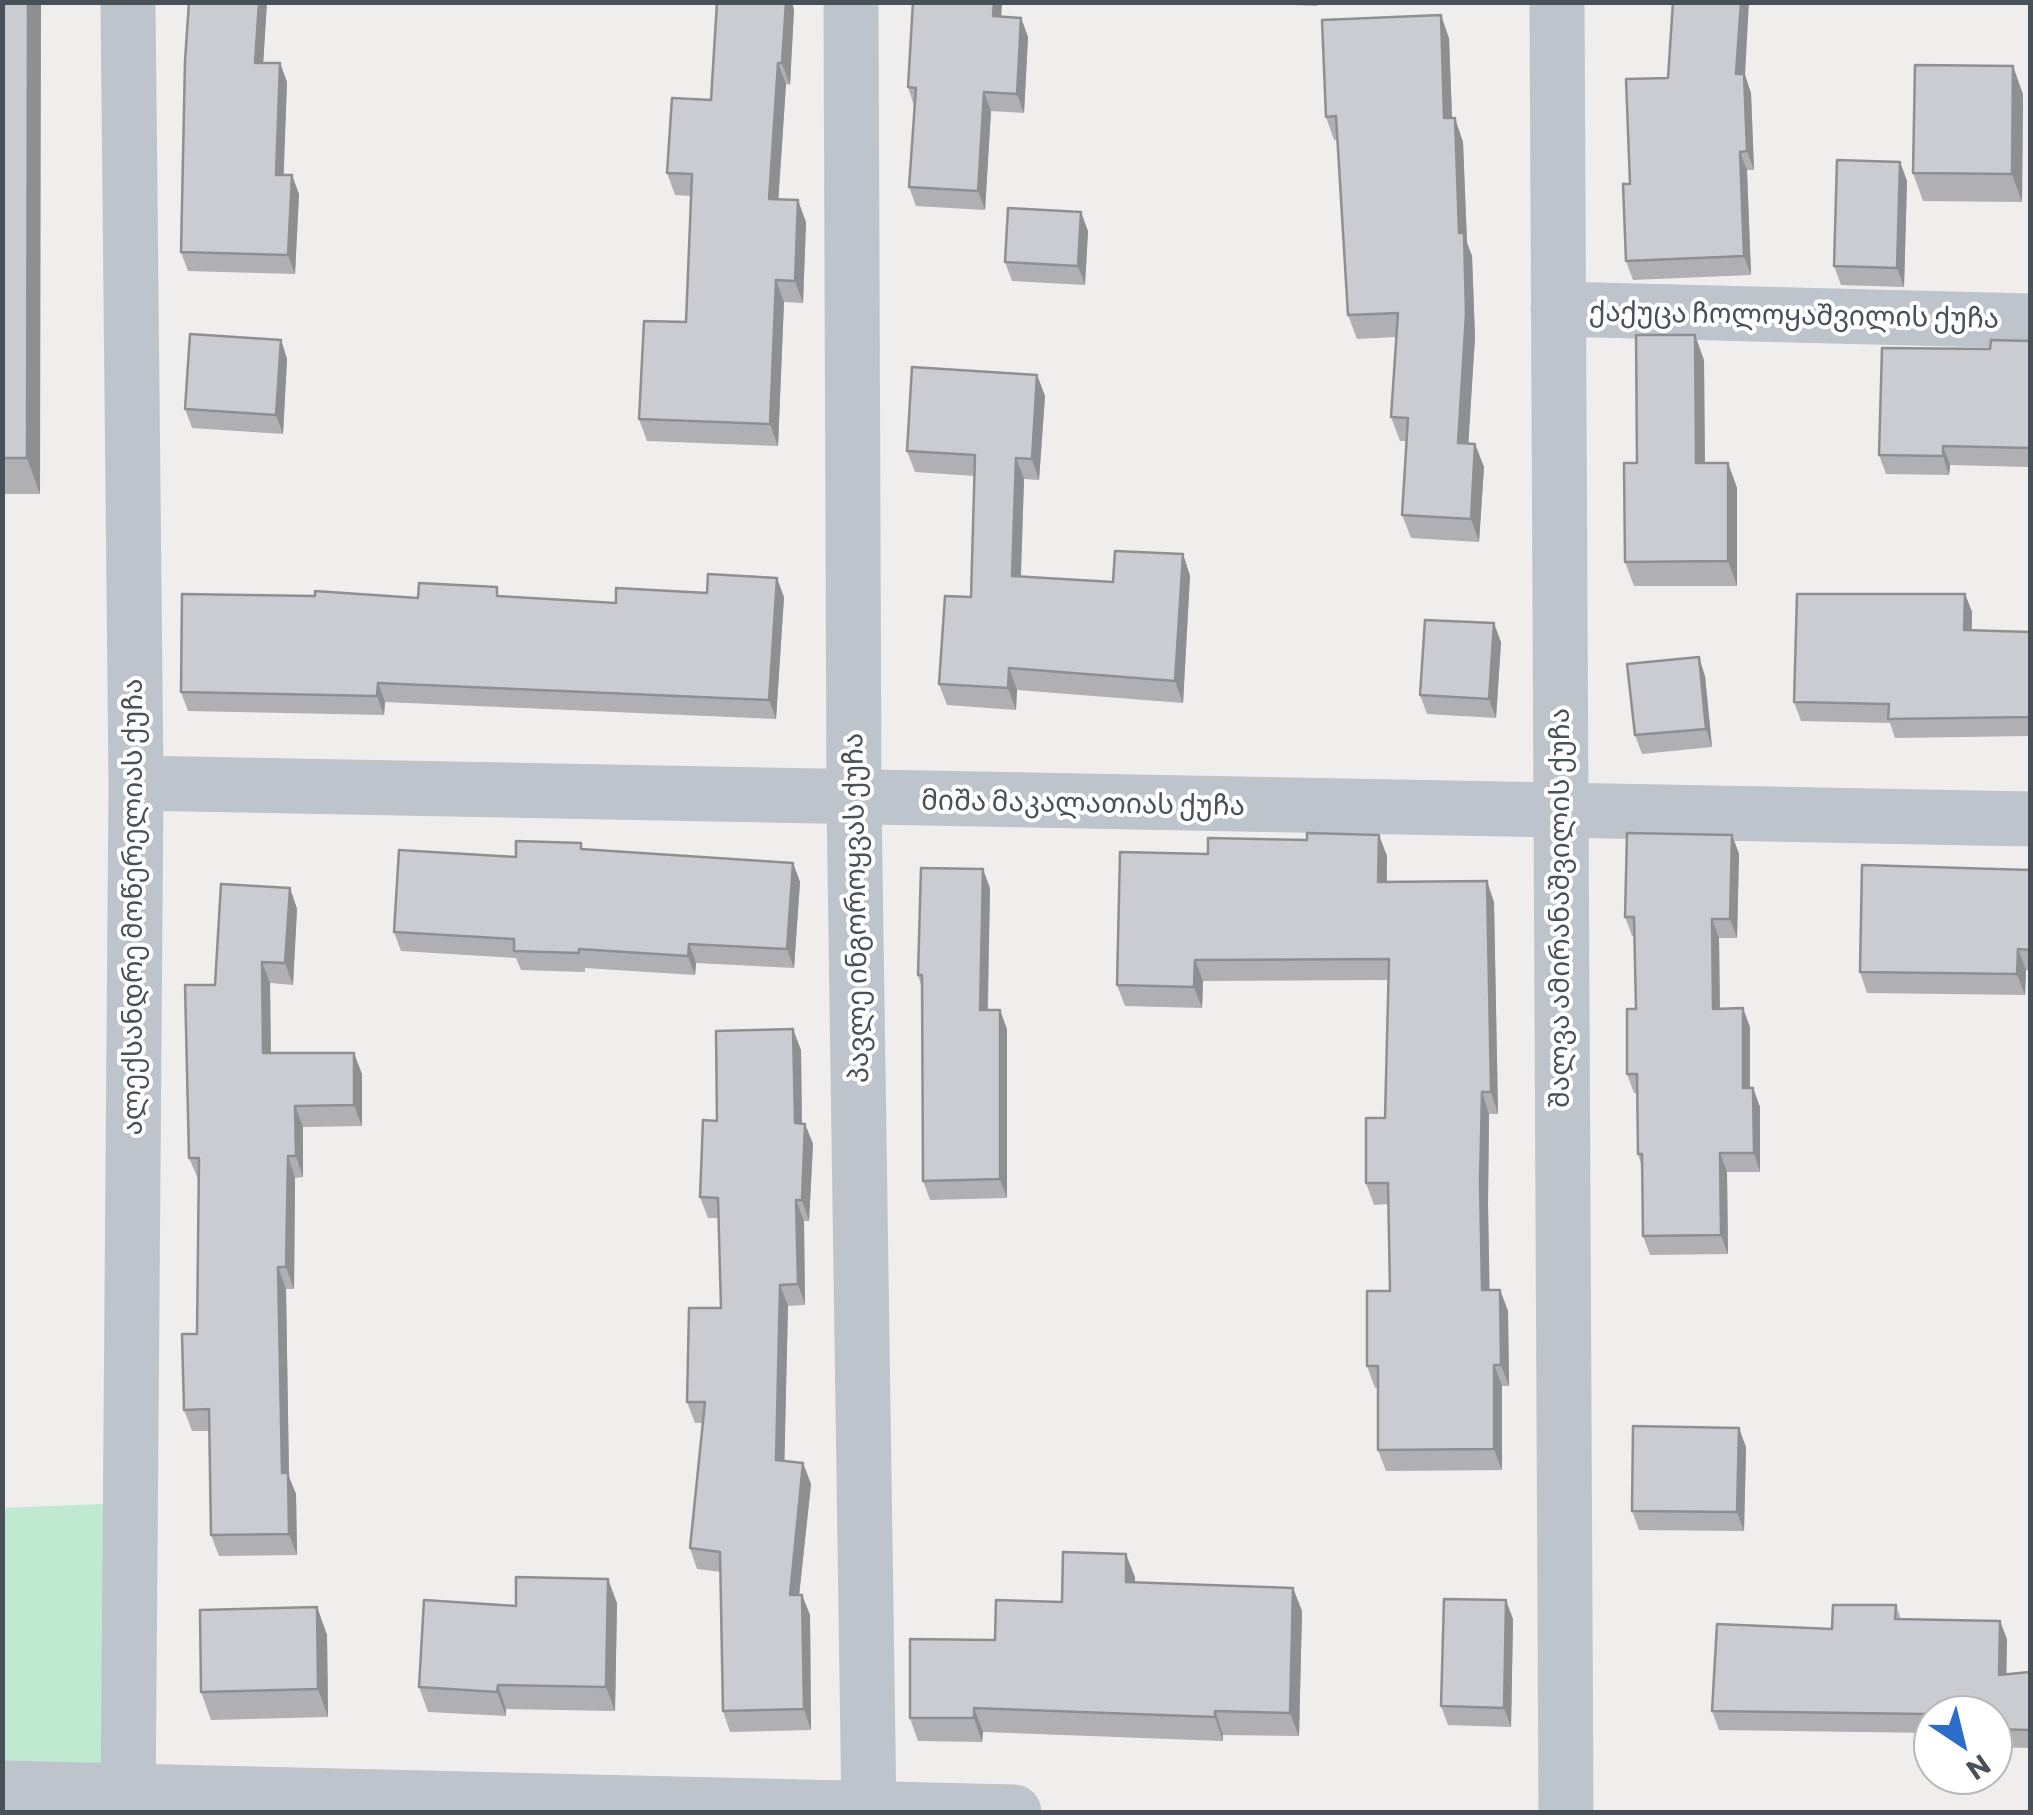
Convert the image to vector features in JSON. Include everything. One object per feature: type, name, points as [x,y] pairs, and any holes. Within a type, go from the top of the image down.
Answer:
[{"type":"street","name":"ალექსანდრე მოწერელიას ქუჩა","points":[[128,2],[136,783],[128,1802]]},
{"type":"street","name":"პავლე ინგოროყვას ქუჩა","points":[[851,2],[854,800],[868,1811]]},
{"type":"street","name":"შალვა ამირანაშვილის ქუჩა","points":[[1558,2],[1566,1812]]},
{"type":"street","name":"ქაქუცა ჩოლოყაშვილის ქუჩა","points":[[1558,310],[2030,321]]},
{"type":"street","name":"მიშა მაკალათიას ქუჩა","points":[[136,783],[854,800],[2030,819]]},
{"type":"street","points":[[2,1788],[128,1802],[1014,1812]]},
{"type":"green space","points":[[127,1503],[128,1792],[3,1788],[2,1508]]},
{"type":"building","points":[[2,2],[28,2],[27,458],[2,458]]},
{"type":"building","points":[[189,2],[259,2],[255,63],[280,63],[276,175],[292,175],[288,255],[181,252]]},
{"type":"building","points":[[717,2],[786,2],[769,199],[798,200],[795,281],[776,280],[770,424],[639,419],[644,321],[686,322],[692,174],[667,173],[672,98],[711,100]]},
{"type":"building","points":[[913,2],[994,2],[993,16],[1021,18],[1017,94],[984,92],[978,191],[909,187],[916,88],[908,87]]},
{"type":"building","points":[[1673,2],[1741,2],[1736,74],[1744,74],[1747,151],[1740,152],[1744,256],[1626,261],[1623,184],[1630,184],[1626,79],[1668,78]]},
{"type":"building","points":[[1441,15],[1444,118],[1455,118],[1459,233],[1464,233],[1466,314],[1458,443],[1475,444],[1471,519],[1402,515],[1408,418],[1391,417],[1398,313],[1348,315],[1336,116],[1326,117],[1322,20]]},
{"type":"building","points":[[1915,65],[2013,66],[2012,174],[1913,173]]},
{"type":"building","points":[[1837,160],[1900,162],[1897,268],[1834,266]]},
{"type":"building","points":[[1008,208],[1081,212],[1078,266],[1005,262]]},
{"type":"building","points":[[190,334],[281,340],[276,415],[185,409]]},
{"type":"building","points":[[1636,335],[1695,335],[1696,463],[1728,463],[1728,561],[1625,562],[1624,463],[1637,463]]},
{"type":"building","points":[[1991,340],[2030,341],[2030,448],[1943,446],[1943,456],[1879,455],[1882,348],[1990,349]]},
{"type":"building","points":[[912,367],[1037,375],[1032,459],[1016,458],[1012,576],[1113,582],[1115,551],[1183,554],[1175,681],[1009,668],[1008,688],[939,684],[945,596],[971,597],[975,455],[907,451]]},
{"type":"building","points":[[708,574],[777,578],[769,700],[378,683],[377,696],[181,692],[182,594],[315,596],[315,591],[418,598],[419,583],[497,587],[497,596],[616,603],[616,588],[707,593]]},
{"type":"building","points":[[1797,594],[1965,594],[1964,630],[2030,632],[2030,717],[1888,719],[1889,704],[1794,702]]},
{"type":"building","points":[[1425,620],[1494,623],[1489,699],[1420,695]]},
{"type":"building","points":[[1699,657],[1706,729],[1635,735],[1627,664]]},
{"type":"building","points":[[1307,833],[1379,835],[1378,882],[1487,881],[1491,1092],[1482,1092],[1480,1182],[1482,1290],[1500,1290],[1501,1365],[1494,1365],[1494,1449],[1378,1450],[1378,1366],[1367,1366],[1367,1291],[1390,1291],[1388,1183],[1366,1183],[1366,1118],[1385,1118],[1389,959],[1195,960],[1194,987],[1117,985],[1120,852],[1208,854],[1208,838],[1307,840]]},
{"type":"building","points":[[1627,833],[1732,835],[1730,919],[1712,919],[1713,1009],[1743,1008],[1743,1088],[1753,1088],[1754,1153],[1720,1153],[1721,1235],[1643,1236],[1637,1074],[1627,1074],[1627,1009],[1636,1009],[1634,917],[1625,917]]},
{"type":"building","points":[[516,841],[581,843],[581,849],[793,863],[787,949],[689,944],[688,956],[579,949],[579,953],[514,951],[514,939],[394,932],[399,850],[516,857]]},
{"type":"building","points":[[1862,865],[2030,870],[2030,950],[2018,949],[2017,974],[1860,972]]},
{"type":"building","points":[[921,868],[983,869],[980,1010],[1000,1010],[1000,1179],[923,1181],[922,975],[918,975]]},
{"type":"building","points":[[221,884],[290,888],[285,963],[262,962],[263,1053],[354,1053],[354,1105],[295,1106],[296,1156],[288,1156],[286,1267],[278,1267],[282,1473],[288,1473],[289,1534],[211,1535],[209,1409],[184,1410],[182,1334],[197,1334],[199,1158],[189,1158],[185,985],[215,985]]},
{"type":"building","points":[[793,1029],[795,1123],[805,1124],[802,1200],[796,1200],[798,1284],[780,1285],[776,1460],[803,1463],[790,1595],[802,1595],[804,1709],[723,1711],[720,1552],[690,1548],[705,1402],[687,1402],[689,1308],[721,1308],[718,1198],[700,1197],[703,1120],[717,1121],[716,1031]]},
{"type":"building","points":[[1633,1426],[1739,1428],[1737,1512],[1632,1511]]},
{"type":"building","points":[[1063,1552],[1126,1554],[1126,1582],[1293,1588],[1290,1713],[1215,1711],[1215,1717],[974,1708],[974,1718],[910,1718],[910,1639],[995,1640],[996,1600],[1062,1602]]},
{"type":"building","points":[[516,1577],[608,1579],[606,1687],[498,1685],[497,1692],[419,1687],[424,1600],[516,1606]]},
{"type":"building","points":[[1444,1599],[1506,1600],[1504,1708],[1441,1706]]},
{"type":"building","points":[[1833,1605],[1896,1605],[1895,1619],[2000,1621],[1999,1675],[2030,1672],[2030,1730],[2013,1730],[2013,1695],[1913,1695],[1913,1714],[1712,1711],[1717,1624],[1832,1629]]},
{"type":"building","points":[[317,1607],[318,1689],[201,1692],[200,1610]]}]
